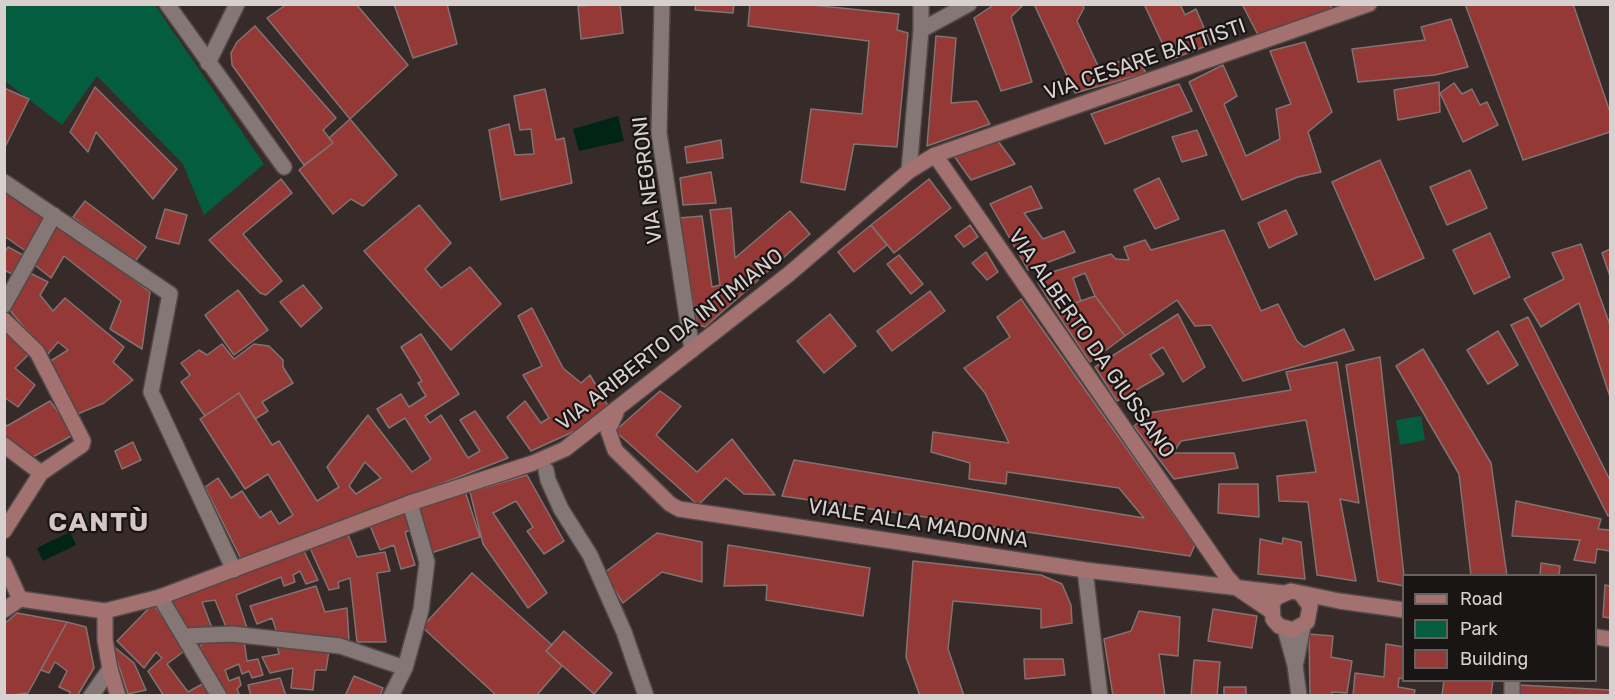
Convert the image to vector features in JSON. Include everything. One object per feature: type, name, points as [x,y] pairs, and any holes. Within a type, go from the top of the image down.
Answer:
[{"type":"street","points":[[167,4],[284,167]]},
{"type":"street","points":[[208,63],[237,4]]},
{"type":"street","name":"VIA NEGRONI","points":[[662,4],[660,132],[692,350]]},
{"type":"street","points":[[910,166],[921,4]]},
{"type":"street","points":[[921,30],[969,4]]},
{"type":"street","name":"VIA CESARE BATTISTI","points":[[935,155],[1370,4]]},
{"type":"street","name":"VIA ARIBERTO DA INTIMIANO","points":[[105,611],[160,597],[410,503],[533,463],[575,443],[789,274],[910,166],[935,155]]},
{"type":"street","name":"VIA ALBERTO DA GIUSSANO","points":[[935,155],[1237,588]]},
{"type":"street","points":[[4,182],[170,294],[151,392],[234,570]]},
{"type":"street","points":[[4,305],[54,215]]},
{"type":"street","points":[[4,320],[38,352],[81,437],[82,445],[42,472],[4,531]]},
{"type":"street","points":[[615,450],[608,430],[618,410]]},
{"type":"street","name":"VIALE ALLA MADONNA","points":[[575,443],[603,441],[670,504],[679,509],[1085,570],[1283,593]]},
{"type":"street","points":[[4,445],[42,472]]},
{"type":"street","points":[[546,470],[561,509],[590,555],[624,632],[646,696]]},
{"type":"street","points":[[391,696],[405,668],[421,610],[427,561],[410,503]]},
{"type":"street","points":[[1190,581],[1207,571],[1215,557]]},
{"type":"street","points":[[4,564],[20,599]]},
{"type":"street","points":[[1085,570],[1100,696]]},
{"type":"street","name":"VIALE ALLA MADONNA","points":[[1237,588],[1271,612]]},
{"type":"street","points":[[1339,602],[1327,605],[1293,630],[1279,626],[1271,612],[1272,604],[1283,593],[1291,591],[1339,602],[1402,610]]},
{"type":"street","points":[[1295,665],[1310,606],[1301,594]]},
{"type":"street","points":[[160,597],[219,696]]},
{"type":"street","points":[[4,610],[20,599],[105,611],[105,640],[118,696]]},
{"type":"street","points":[[1285,629],[1295,665],[1299,696]]},
{"type":"street","points":[[184,636],[232,634],[340,646],[405,668]]},
{"type":"street","points":[[91,696],[110,669]]},
{"type":"green space","points":[[4,5],[155,5],[264,164],[204,215],[183,164],[97,76],[62,125],[5,81]]},
{"type":"green space","points":[[1421,416],[1425,440],[1400,445],[1396,420]]},
{"type":"shaded area","points":[[618,116],[624,141],[579,151],[573,129]]},
{"type":"shaded area","points":[[70,532],[76,545],[43,561],[37,548]]},
{"type":"building","points":[[287,4],[356,4],[408,65],[350,119],[267,18]]},
{"type":"building","points":[[394,4],[447,4],[457,44],[413,58]]},
{"type":"building","points":[[620,4],[623,33],[581,39],[578,6]]},
{"type":"building","points":[[696,4],[734,4],[733,13],[695,10]]},
{"type":"building","points":[[750,4],[802,4],[899,14],[897,30],[908,33],[897,147],[854,144],[845,190],[801,182],[811,109],[862,114],[869,41],[748,26]]},
{"type":"building","points":[[995,4],[1023,5],[1011,17],[1032,82],[1001,91],[974,18]]},
{"type":"building","points":[[1034,4],[1082,4],[1084,8],[1077,21],[1099,68],[1136,56],[1146,73],[1075,93]]},
{"type":"building","points":[[1144,4],[1180,4],[1185,15],[1196,9],[1211,44],[1170,60]]},
{"type":"building","points":[[1242,4],[1330,4],[1333,12],[1259,37]]},
{"type":"building","points":[[1465,4],[1573,4],[1610,112],[1610,132],[1523,160]]},
{"type":"building","points":[[1451,19],[1468,67],[1435,75],[1358,82],[1352,49],[1425,40],[1421,27]]},
{"type":"building","points":[[255,26],[336,118],[323,130],[333,143],[304,165],[232,65],[231,53],[237,42]]},
{"type":"building","points":[[936,36],[956,38],[951,103],[977,101],[990,124],[927,146]]},
{"type":"building","points":[[1305,42],[1332,112],[1308,132],[1321,172],[1298,177],[1242,200],[1189,82],[1223,65],[1237,96],[1224,104],[1246,156],[1280,139],[1276,109],[1291,104],[1270,51]]},
{"type":"building","points":[[1439,82],[1440,112],[1398,120],[1394,90]]},
{"type":"building","points":[[1454,83],[1462,94],[1472,89],[1480,105],[1487,102],[1498,125],[1463,142],[1440,93]]},
{"type":"building","points":[[1179,84],[1192,111],[1105,144],[1091,114]]},
{"type":"building","points":[[95,87],[177,169],[153,199],[96,132],[88,152],[70,132]]},
{"type":"building","points":[[4,88],[29,99],[4,149]]},
{"type":"building","points":[[545,89],[556,140],[564,138],[572,183],[501,200],[489,130],[509,124],[515,155],[534,154],[531,129],[520,130],[514,96]]},
{"type":"building","points":[[350,119],[397,175],[363,206],[351,199],[333,214],[299,170],[333,143],[329,138]]},
{"type":"building","points":[[1197,130],[1207,155],[1182,162],[1172,137]]},
{"type":"building","points":[[721,140],[723,158],[687,163],[685,147]]},
{"type":"building","points":[[998,141],[1015,164],[971,180],[954,156]]},
{"type":"building","points":[[1380,160],[1424,258],[1375,280],[1332,182]]},
{"type":"building","points":[[1470,170],[1487,208],[1447,225],[1430,187]]},
{"type":"building","points":[[711,172],[716,203],[683,205],[680,178]]},
{"type":"building","points":[[1159,178],[1179,219],[1155,229],[1134,190]]},
{"type":"building","points":[[281,179],[292,193],[243,234],[282,281],[266,295],[260,293],[209,240]]},
{"type":"building","points":[[929,179],[951,208],[894,253],[871,225]]},
{"type":"building","points":[[1031,186],[1042,208],[1024,213],[1043,239],[1064,231],[1075,252],[1028,270],[990,204]]},
{"type":"building","points":[[4,189],[49,221],[27,252],[4,236]]},
{"type":"building","points":[[85,201],[146,247],[134,263],[73,217]]},
{"type":"building","points":[[419,205],[451,243],[425,269],[441,288],[470,267],[501,304],[451,350],[364,251]]},
{"type":"building","points":[[731,208],[735,258],[790,211],[810,234],[705,327],[697,324],[679,218],[702,216],[712,287],[720,285],[710,210]]},
{"type":"building","points":[[165,209],[187,215],[179,244],[156,238]]},
{"type":"building","points":[[1286,210],[1297,234],[1269,248],[1258,223]]},
{"type":"building","points":[[56,222],[150,292],[142,349],[110,329],[121,301],[64,256],[51,278],[31,262]]},
{"type":"building","points":[[871,225],[887,245],[854,272],[838,252]]},
{"type":"building","points":[[970,225],[978,237],[964,247],[955,236]]},
{"type":"building","points":[[1224,230],[1261,311],[1278,304],[1297,341],[1304,347],[1344,329],[1354,350],[1243,381],[1211,325],[1195,326],[1177,300],[1125,336],[1095,296],[1085,273],[1073,278],[1081,301],[1055,310],[1038,283],[1039,276],[1111,254],[1116,259],[1129,260],[1124,247],[1145,240],[1151,250]]},
{"type":"building","points":[[1490,233],[1510,277],[1474,294],[1453,250]]},
{"type":"building","points":[[1581,244],[1610,325],[1610,397],[1579,303],[1541,327],[1524,299],[1564,279],[1552,253]]},
{"type":"building","points":[[8,247],[23,255],[12,274],[4,270],[4,253]]},
{"type":"building","points":[[1610,249],[1610,276],[1602,253]]},
{"type":"building","points":[[986,252],[998,272],[987,280],[972,263]]},
{"type":"building","points":[[899,255],[923,284],[911,294],[887,264]]},
{"type":"building","points":[[26,271],[48,282],[40,295],[53,311],[65,298],[124,347],[113,362],[133,380],[104,403],[75,415],[49,362],[68,350],[58,342],[47,355],[8,308]]},
{"type":"building","points":[[303,285],[322,308],[301,327],[280,302]]},
{"type":"building","points":[[238,290],[268,330],[234,355],[205,315]]},
{"type":"building","points":[[930,291],[945,311],[892,351],[877,331]]},
{"type":"building","points":[[1095,296],[1125,336],[1090,362],[1055,310]]},
{"type":"building","points":[[1021,299],[1195,545],[1190,556],[782,496],[794,460],[1144,518],[1119,488],[1007,472],[1006,484],[969,479],[970,463],[931,452],[933,432],[1009,443],[985,393],[964,368],[1010,337],[997,317]]},
{"type":"building","points":[[532,308],[563,368],[581,383],[590,375],[608,406],[575,431],[531,451],[507,417],[525,401],[541,423],[549,418],[523,375],[542,366],[518,316]]},
{"type":"building","points":[[830,314],[856,346],[824,373],[797,341]]},
{"type":"building","points":[[1178,314],[1205,367],[1183,382],[1163,347],[1150,355],[1164,374],[1117,401],[1095,367]]},
{"type":"building","points":[[1528,317],[1610,480],[1610,515],[1608,516],[1511,325]]},
{"type":"building","points":[[10,331],[29,354],[15,368],[35,385],[18,407],[4,397],[4,332]]},
{"type":"building","points":[[1498,331],[1518,365],[1488,384],[1467,350]]},
{"type":"building","points":[[421,334],[459,394],[425,416],[430,423],[441,415],[468,458],[480,451],[460,420],[475,411],[508,458],[242,561],[205,487],[218,478],[231,498],[242,491],[260,518],[271,511],[279,524],[293,515],[268,474],[245,489],[200,419],[239,393],[272,445],[279,441],[317,501],[339,487],[327,467],[368,415],[412,472],[431,459],[405,418],[389,428],[377,409],[401,394],[409,407],[426,396],[418,383],[422,381],[401,347]],"holes":[[[365,462],[381,478],[356,494],[349,486]]]},
{"type":"building","points":[[222,344],[234,359],[254,344],[269,346],[283,360],[283,367],[293,383],[262,402],[268,411],[255,419],[239,393],[205,416],[181,382],[190,375],[181,363],[199,350],[207,355]]},
{"type":"building","points":[[1423,349],[1491,463],[1507,574],[1471,574],[1459,474],[1396,366]]},
{"type":"building","points":[[1380,357],[1404,574],[1402,586],[1378,581],[1346,365]]},
{"type":"building","points":[[1337,362],[1359,503],[1340,499],[1356,581],[1317,575],[1308,502],[1279,501],[1277,476],[1316,472],[1306,420],[1181,441],[1173,453],[1234,453],[1238,468],[1174,479],[1134,426],[1148,413],[1291,390],[1286,372]]},
{"type":"building","points":[[660,391],[681,406],[656,435],[697,472],[732,439],[775,495],[744,494],[726,478],[698,505],[615,431]]},
{"type":"building","points":[[50,401],[75,434],[29,459],[4,439],[4,423],[7,426]]},
{"type":"building","points":[[133,442],[141,460],[122,469],[115,451]]},
{"type":"building","points":[[527,475],[564,541],[544,554],[527,531],[533,527],[516,501],[493,513],[547,593],[528,608],[483,544],[470,492]]},
{"type":"building","points":[[1219,484],[1258,484],[1259,517],[1218,513]]},
{"type":"building","points":[[465,491],[480,537],[431,553],[416,508]]},
{"type":"building","points":[[1516,501],[1601,519],[1598,529],[1610,530],[1610,551],[1597,549],[1595,563],[1574,560],[1580,540],[1512,536]]},
{"type":"building","points":[[407,509],[413,530],[405,532],[415,565],[401,569],[394,545],[380,550],[369,523]]},
{"type":"building","points":[[347,532],[357,557],[385,552],[390,571],[377,573],[386,642],[357,642],[350,578],[338,582],[339,588],[329,590],[310,548]]},
{"type":"building","points":[[657,533],[702,542],[702,582],[662,572],[623,603],[604,573]]},
{"type":"building","points":[[1283,538],[1301,542],[1305,579],[1258,574],[1260,539],[1282,544]]},
{"type":"building","points":[[728,545],[870,568],[863,616],[766,600],[767,585],[724,586]]},
{"type":"building","points":[[303,549],[318,580],[306,584],[300,571],[293,575],[295,582],[284,586],[281,577],[236,595],[247,628],[226,627],[215,600],[202,602],[212,628],[188,631],[170,598]]},
{"type":"building","points":[[913,561],[1041,575],[1062,584],[1071,605],[1072,623],[1041,628],[1041,609],[953,601],[948,649],[964,696],[920,696],[906,657]]},
{"type":"building","points":[[1541,563],[1560,566],[1559,574],[1540,574]]},
{"type":"building","points":[[472,573],[552,645],[546,651],[562,666],[536,696],[497,696],[422,627]]},
{"type":"building","points":[[1605,585],[1610,586],[1610,618],[1603,617]]},
{"type":"building","points":[[316,586],[325,612],[347,608],[349,641],[277,633],[272,618],[257,624],[250,606]]},
{"type":"building","points":[[153,604],[187,649],[167,664],[188,692],[204,683],[213,696],[164,696],[148,671],[162,658],[156,652],[144,668],[117,641]]},
{"type":"building","points":[[1213,609],[1257,616],[1252,648],[1208,641]]},
{"type":"building","points":[[1139,611],[1180,617],[1178,656],[1159,654],[1165,696],[1113,696],[1104,639],[1131,631]]},
{"type":"building","points":[[17,613],[67,622],[28,693],[4,696],[4,624]]},
{"type":"building","points":[[67,622],[86,627],[94,668],[77,696],[69,696],[70,692],[59,687],[67,671],[55,662],[49,673],[41,670]]},
{"type":"building","points":[[564,631],[612,673],[594,694],[546,651]]},
{"type":"building","points":[[1309,634],[1333,636],[1331,657],[1352,661],[1347,693],[1332,692],[1332,696],[1310,696]]},
{"type":"building","points":[[207,639],[244,640],[247,661],[258,659],[263,675],[252,678],[249,671],[242,674],[239,664],[225,670],[229,681],[239,677],[241,685],[237,689],[240,696],[227,696],[199,647]]},
{"type":"building","points":[[1386,644],[1402,647],[1402,679],[1399,678],[1398,687],[1415,690],[1414,696],[1353,696],[1355,673],[1384,677]]},
{"type":"building","points":[[112,645],[134,663],[146,690],[128,694]]},
{"type":"building","points":[[277,645],[329,651],[326,670],[315,670],[313,690],[291,688],[293,668],[270,673],[262,657],[279,654]]},
{"type":"building","points":[[1024,659],[1063,659],[1065,675],[1025,679]]},
{"type":"building","points":[[1194,660],[1220,662],[1217,696],[1191,696]]},
{"type":"building","points":[[354,676],[383,688],[380,696],[345,696]]},
{"type":"building","points":[[280,678],[286,696],[251,696],[248,685]]},
{"type":"building","points":[[1444,682],[1493,682],[1491,696],[1442,695]]},
{"type":"building","points":[[1520,685],[1610,690],[1610,696],[1519,696]]},
{"type":"building","points":[[1224,687],[1246,687],[1246,696],[1224,696]]},
{"type":"district","name":"CANTÙ","points":[[99,523]]}]
